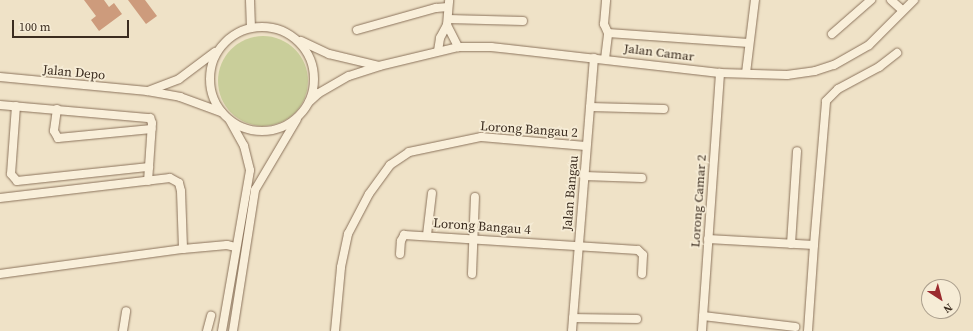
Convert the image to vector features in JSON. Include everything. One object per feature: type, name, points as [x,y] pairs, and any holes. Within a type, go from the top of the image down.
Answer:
[{"type":"street","points":[[250,0],[251,26]]},
{"type":"street","points":[[605,59],[608,33],[604,24],[606,0]]},
{"type":"street","points":[[746,73],[756,0]]},
{"type":"street","points":[[832,34],[871,0]]},
{"type":"street","points":[[891,0],[902,10]]},
{"type":"street","name":"Jalan Camar","points":[[309,102],[338,81],[379,66],[458,47],[492,47],[720,72],[787,75],[834,65],[869,45],[902,10],[914,0]]},
{"type":"street","points":[[357,30],[449,3],[447,22],[440,38],[438,51]]},
{"type":"street","points":[[447,22],[523,21]]},
{"type":"street","points":[[447,22],[458,47]]},
{"type":"street","points":[[147,91],[179,79],[217,51],[233,35],[251,26],[273,27],[295,37],[306,49],[313,64],[314,86],[309,102],[251,189],[235,247],[222,331]]},
{"type":"street","points":[[608,33],[749,43]]},
{"type":"street","name":"Jalan Camar","points":[[295,37],[330,54],[379,66]]},
{"type":"street","points":[[217,51],[211,68],[210,82],[214,99],[221,112],[228,119],[249,158],[251,189],[233,331]]},
{"type":"street","points":[[808,331],[826,101],[838,89],[879,67],[897,53]]},
{"type":"street","name":"Jalan Bangau","points":[[572,331],[594,58]]},
{"type":"street","name":"Lorong Camar 2","points":[[702,331],[720,72]]},
{"type":"street","name":"Jalan Depo","points":[[0,77],[147,91],[180,97],[221,112]]},
{"type":"street","points":[[0,105],[143,116],[150,118],[152,129],[148,181]]},
{"type":"street","points":[[16,106],[11,174],[17,181],[149,167]]},
{"type":"street","points":[[590,108],[664,109]]},
{"type":"street","points":[[57,109],[54,131],[58,138],[152,129]]},
{"type":"street","points":[[228,119],[251,130],[269,131],[287,125],[300,115]]},
{"type":"street","name":"Lorong Bangau 2","points":[[336,331],[341,266],[348,234],[369,194],[390,165],[410,152],[481,137],[586,146]]},
{"type":"street","points":[[791,244],[797,151]]},
{"type":"street","points":[[584,176],[642,178]]},
{"type":"street","points":[[0,198],[170,178],[179,183],[183,249]]},
{"type":"street","points":[[428,235],[432,193]]},
{"type":"street","points":[[472,274],[472,240],[475,197]]},
{"type":"street","name":"Lorong Bangau 4","points":[[400,254],[401,240],[404,235],[428,235],[472,240],[578,246],[642,252],[642,274]]},
{"type":"street","points":[[708,239],[814,245]]},
{"type":"street","points":[[0,274],[183,249],[227,245],[235,247]]},
{"type":"street","points":[[123,331],[126,311]]},
{"type":"street","points":[[208,331],[210,316]]},
{"type":"street","points":[[703,316],[795,327]]},
{"type":"street","points":[[573,318],[637,319]]},
{"type":"green space","points":[[263,36],[280,39],[295,49],[305,64],[308,81],[305,98],[295,113],[280,123],[263,126],[246,123],[231,113],[221,98],[218,81],[221,64],[231,49],[246,39]]},
{"type":"building","points":[[84,0],[104,0],[109,7],[114,3],[122,14],[99,31],[91,20],[96,16]]},
{"type":"building","points":[[128,0],[145,0],[157,16],[146,24]]}]
